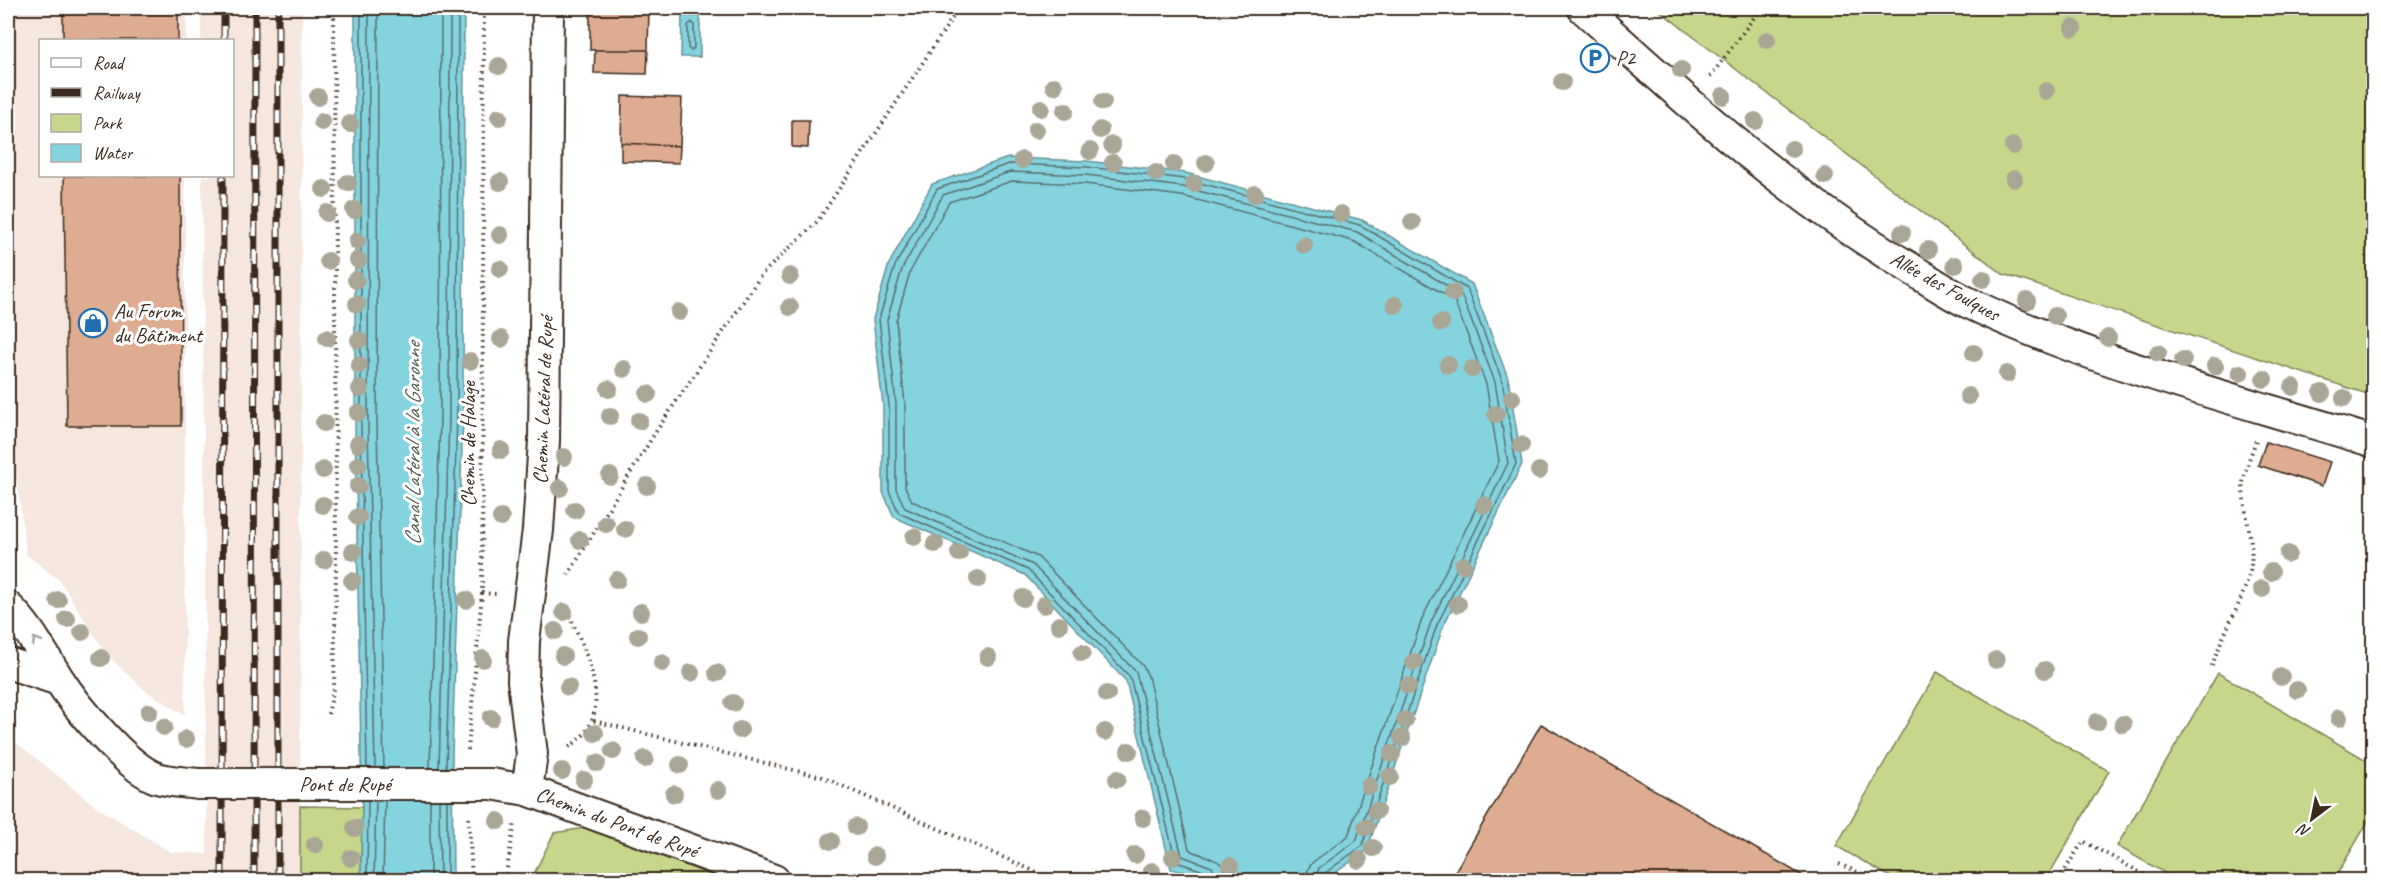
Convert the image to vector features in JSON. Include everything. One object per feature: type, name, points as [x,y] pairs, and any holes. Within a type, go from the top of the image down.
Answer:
[{"type":"street","name":"Chemin Latéral de Rupé","points":[[526,790],[532,754],[524,671],[527,599],[537,530],[544,441],[548,8]]},
{"type":"street","name":"Allée des Foulques","points":[[1583,8],[1691,105],[1792,189],[1881,251],[1967,303],[2097,357],[2373,442]]},
{"type":"street","points":[[8,607],[34,636],[59,680]]},
{"type":"street","points":[[8,663],[59,680]]},
{"type":"street","name":"Pont de Rupé","points":[[59,680],[122,756],[135,767],[158,778],[198,784],[491,784]]},
{"type":"street","name":"Chemin du Pont de Rupé","points":[[491,784],[526,790],[774,880]]},
{"type":"path","points":[[328,714],[334,688],[336,568],[334,8]]},
{"type":"path","name":"Chemin de Halage","points":[[468,752],[482,592],[484,8]]},
{"type":"path","points":[[564,582],[655,433],[762,274],[817,222],[959,8]]},
{"type":"path","points":[[1691,105],[1761,8]]},
{"type":"path","points":[[2212,666],[2220,640],[2242,596],[2250,570],[2252,546],[2243,483],[2265,407]]},
{"type":"path","points":[[532,754],[556,753],[576,743],[594,721],[594,686],[590,658],[562,601]]},
{"type":"path","points":[[594,721],[822,777],[1054,880]]},
{"type":"path","points":[[505,880],[517,809],[526,790]]},
{"type":"path","points":[[469,816],[472,880]]},
{"type":"path","points":[[2060,880],[2082,841],[2154,880]]},
{"type":"path","points":[[1839,864],[1876,880]]},
{"type":"shaded area","points":[[8,8],[187,8],[186,39],[39,39],[39,177],[185,177],[185,715],[146,691],[107,655],[60,581],[26,554],[17,479],[8,477]]},
{"type":"shaded area","points":[[201,8],[302,8],[300,880],[8,880],[8,736],[98,808],[171,852],[207,854],[202,177],[234,177],[234,39],[201,39]]},
{"type":"green space","points":[[1656,8],[2373,8],[2373,396],[2003,274]]},
{"type":"green space","points":[[1937,672],[2109,771],[2046,880],[1896,880],[1836,846]]},
{"type":"green space","points":[[2218,673],[2373,764],[2373,813],[2334,880],[2177,880],[2117,846]]},
{"type":"green space","points":[[300,806],[362,807],[361,880],[300,880]]},
{"type":"green space","points":[[585,828],[724,880],[531,880],[554,833]]},
{"type":"water","name":"Canal Latéral à la Garonne","points":[[355,8],[464,8],[463,417],[452,755],[453,880],[361,880],[362,807],[355,424]]},
{"type":"water","points":[[682,16],[700,16],[700,57],[681,57]]},
{"type":"water","points":[[1008,158],[1087,161],[1186,173],[1362,220],[1472,284],[1508,378],[1522,464],[1443,627],[1367,850],[1325,880],[1214,880],[1171,869],[1126,681],[1025,575],[894,517],[883,492],[883,405],[873,319],[889,264],[932,184]]},
{"type":"building","points":[[63,8],[178,8],[178,39],[63,39]]},
{"type":"building","points":[[590,8],[649,8],[648,50],[590,50]]},
{"type":"building","points":[[595,50],[648,50],[647,74],[594,73]]},
{"type":"building","points":[[622,96],[682,98],[680,146],[621,143]]},
{"type":"building","points":[[792,120],[809,120],[808,148],[792,147]]},
{"type":"building","points":[[621,143],[680,146],[679,163],[621,161]]},
{"type":"building","points":[[64,177],[180,177],[181,426],[67,426]]},
{"type":"building","points":[[2266,442],[2330,462],[2322,486],[2258,465]]},
{"type":"building","points":[[1541,724],[1810,880],[1450,880]]},
{"type":"railway","points":[[224,8],[224,39]]},
{"type":"railway","points":[[254,880],[255,8]]},
{"type":"railway","points":[[278,8],[278,880]]},
{"type":"railway","points":[[222,880],[223,177]]},
{"type":"place","name":"P2","points":[[1595,58]]},
{"type":"place","name":"Au Forum du Bâtiment","points":[[93,323]]}]
